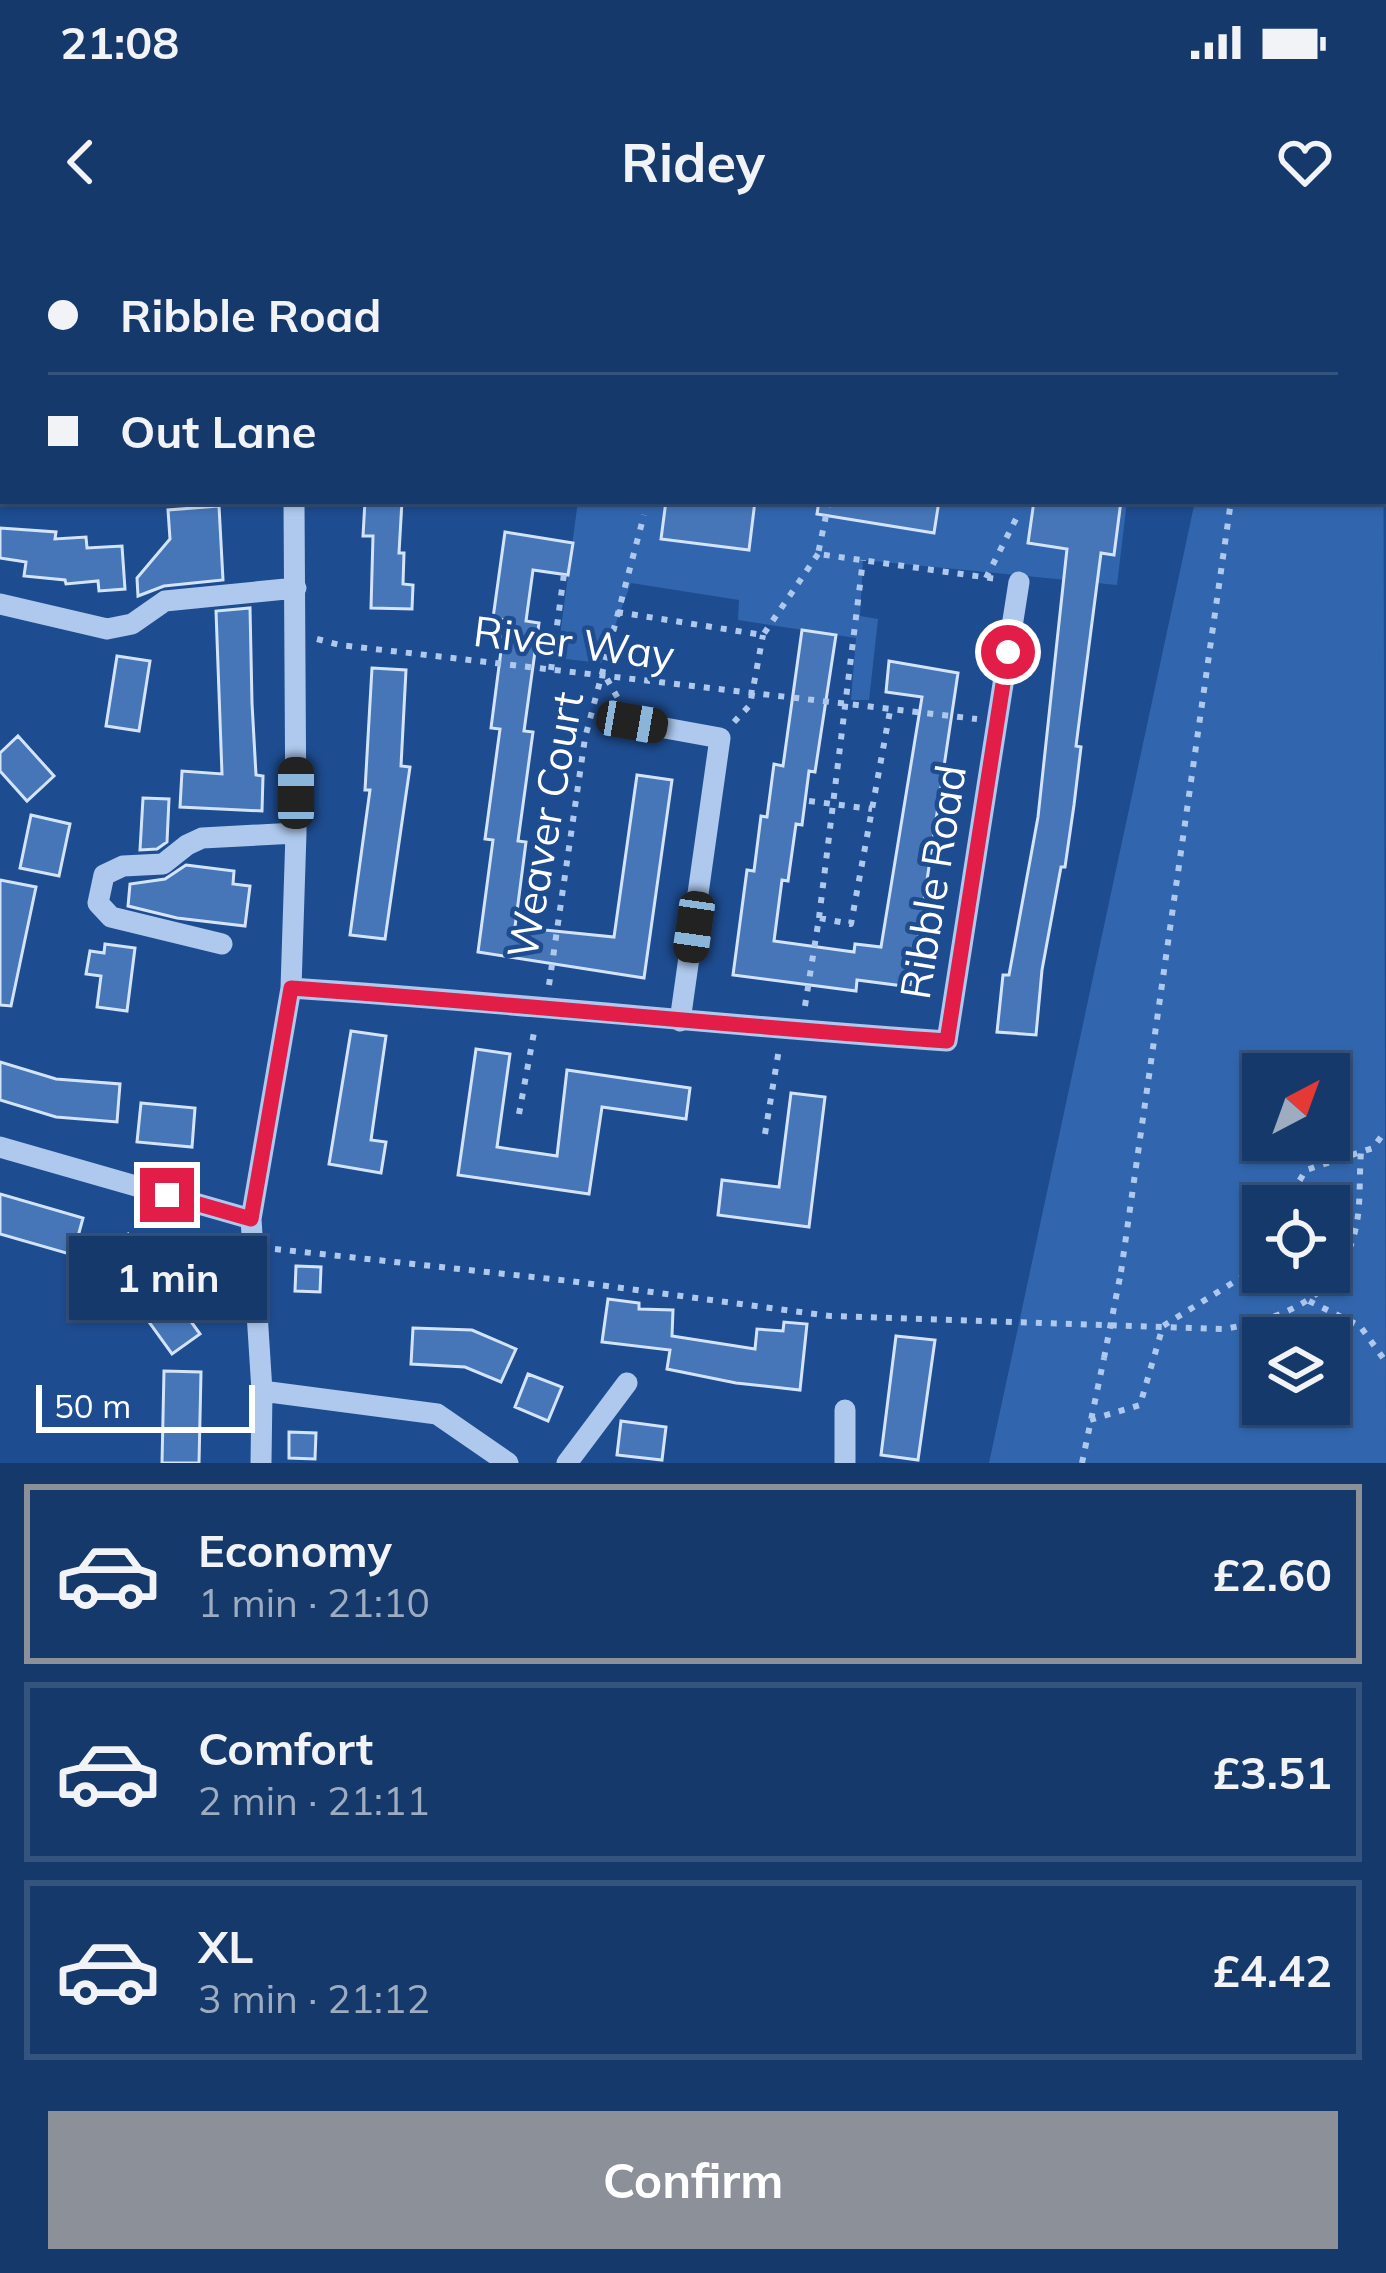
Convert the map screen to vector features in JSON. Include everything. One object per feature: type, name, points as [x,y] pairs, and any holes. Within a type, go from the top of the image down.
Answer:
[{"type":"street","points":[[261,1463],[262,1390],[251,1219],[291,988],[296,833],[294,504]]},
{"type":"street","name":"Ribble Road","points":[[291,988],[947,1041],[1019,582]]},
{"type":"street","points":[[0,604],[107,629],[132,624],[165,601],[296,588]]},
{"type":"street","points":[[632,722],[720,739],[680,1021]]},
{"type":"street","points":[[222,944],[111,917],[98,903],[104,875],[123,866],[164,865],[202,838],[296,833]]},
{"type":"street","points":[[0,1147],[251,1219]]},
{"type":"street","points":[[567,1463],[627,1383]]},
{"type":"street","points":[[262,1390],[437,1414],[508,1463]]},
{"type":"street","points":[[844,1463],[845,1410]]},
{"type":"path","points":[[720,739],[750,705],[763,635],[818,554],[828,504]]},
{"type":"path","points":[[1082,1463],[1120,1272],[1231,504]]},
{"type":"path","name":"Weaver Court","points":[[519,1114],[542,1006],[586,738],[644,515]]},
{"type":"path","points":[[986,578],[1018,515]]},
{"type":"path","points":[[818,554],[1019,582]]},
{"type":"path","points":[[765,1134],[820,918],[863,560]]},
{"type":"path","points":[[551,670],[564,574]]},
{"type":"path","points":[[616,612],[763,635]]},
{"type":"path","name":"River Way","points":[[296,633],[340,645],[997,722]]},
{"type":"path","points":[[603,675],[632,722]]},
{"type":"path","points":[[820,918],[851,924],[890,711]]},
{"type":"path","points":[[809,801],[872,809]]},
{"type":"path","points":[[1297,1185],[1306,1170],[1373,1148],[1386,1130]]},
{"type":"path","points":[[1373,1148],[1386,1156]]},
{"type":"path","points":[[253,1247],[569,1281],[830,1316],[1224,1329],[1268,1321],[1309,1301],[1337,1273],[1356,1228],[1360,1152]]},
{"type":"path","points":[[1090,1420],[1140,1405],[1163,1326],[1242,1277]]},
{"type":"path","points":[[1309,1301],[1360,1326],[1386,1362]]},
{"type":"shaded area","points":[[578,504],[1127,504],[1117,585],[863,560],[860,616],[878,619],[869,700],[851,700],[856,638],[738,620],[739,600],[631,583],[601,663],[557,658]]},
{"type":"shaded area","points":[[1194,504],[1384,504],[1386,1463],[989,1463]]},
{"type":"building","points":[[365,504],[402,504],[399,553],[404,553],[403,584],[413,585],[412,609],[371,608],[373,536],[363,536]]},
{"type":"building","points":[[666,504],[755,504],[749,550],[661,539]]},
{"type":"building","points":[[819,504],[939,504],[934,533],[817,514]]},
{"type":"building","points":[[1034,504],[1121,504],[1114,555],[1101,553],[1076,746],[1081,747],[1074,805],[1042,970],[1036,1035],[997,1032],[1003,975],[1009,975],[1038,817],[1067,549],[1028,543]]},
{"type":"building","points":[[219,506],[223,580],[164,586],[138,596],[137,578],[170,539],[168,510]]},
{"type":"building","points":[[0,528],[56,532],[55,539],[86,537],[87,548],[122,546],[125,589],[99,591],[98,581],[66,584],[65,580],[24,576],[26,562],[0,558]]},
{"type":"building","points":[[505,532],[573,543],[568,575],[533,570],[526,621],[539,623],[524,731],[533,732],[518,841],[526,842],[515,927],[614,937],[637,775],[672,780],[644,978],[478,952],[493,840],[485,839],[500,729],[491,728],[505,620],[493,618]]},
{"type":"building","points":[[250,608],[256,775],[263,776],[262,811],[180,807],[182,771],[222,774],[216,611]]},
{"type":"building","points":[[802,630],[836,635],[815,772],[809,771],[788,881],[782,880],[774,941],[854,952],[855,944],[881,947],[922,697],[886,692],[889,661],[958,673],[911,987],[857,980],[856,991],[733,975],[747,870],[754,871],[774,764],[783,766]]},
{"type":"building","points":[[117,656],[150,661],[139,731],[106,726]]},
{"type":"building","points":[[372,668],[406,670],[401,766],[410,767],[385,939],[350,935],[370,790],[365,790]]},
{"type":"building","points":[[18,736],[54,776],[27,801],[0,771],[0,753]]},
{"type":"building","points":[[143,798],[169,799],[167,842],[157,849],[140,850]]},
{"type":"building","points":[[31,815],[70,824],[59,876],[20,868]]},
{"type":"building","points":[[186,865],[234,871],[233,884],[250,886],[245,926],[128,906],[130,884],[165,879]]},
{"type":"building","points":[[0,880],[36,887],[11,1006],[0,1005]]},
{"type":"building","points":[[105,944],[135,948],[127,1011],[97,1007],[101,976],[86,974],[90,951],[104,953]]},
{"type":"building","points":[[351,1031],[386,1036],[371,1140],[386,1142],[381,1173],[329,1164]]},
{"type":"building","points":[[476,1049],[510,1054],[497,1147],[557,1156],[567,1070],[690,1088],[686,1119],[602,1107],[589,1194],[458,1175]]},
{"type":"building","points":[[0,1062],[56,1079],[120,1084],[117,1122],[56,1117],[0,1100]]},
{"type":"building","points":[[791,1093],[825,1097],[809,1227],[718,1215],[722,1180],[779,1187]]},
{"type":"building","points":[[141,1103],[195,1108],[192,1147],[137,1142]]},
{"type":"building","points":[[0,1194],[83,1218],[73,1255],[0,1234]]},
{"type":"building","points":[[128,1234],[200,1334],[172,1354],[100,1254]]},
{"type":"building","points":[[296,1266],[321,1267],[320,1292],[295,1291]]},
{"type":"building","points":[[608,1299],[639,1303],[639,1309],[673,1310],[672,1336],[755,1349],[757,1329],[783,1331],[784,1322],[807,1324],[800,1390],[667,1369],[670,1350],[602,1342]]},
{"type":"building","points":[[413,1328],[472,1330],[516,1349],[501,1382],[465,1367],[411,1364]]},
{"type":"building","points":[[896,1336],[935,1340],[918,1460],[881,1455]]},
{"type":"building","points":[[164,1371],[201,1372],[199,1463],[162,1463]]},
{"type":"building","points":[[528,1374],[562,1387],[548,1421],[515,1407]]},
{"type":"building","points":[[621,1421],[666,1427],[662,1460],[617,1455]]},
{"type":"building","points":[[289,1432],[316,1433],[315,1459],[289,1458]]},
{"type":"route","points":[[167,1195],[251,1219],[291,988],[947,1041],[1008,652]]}]
